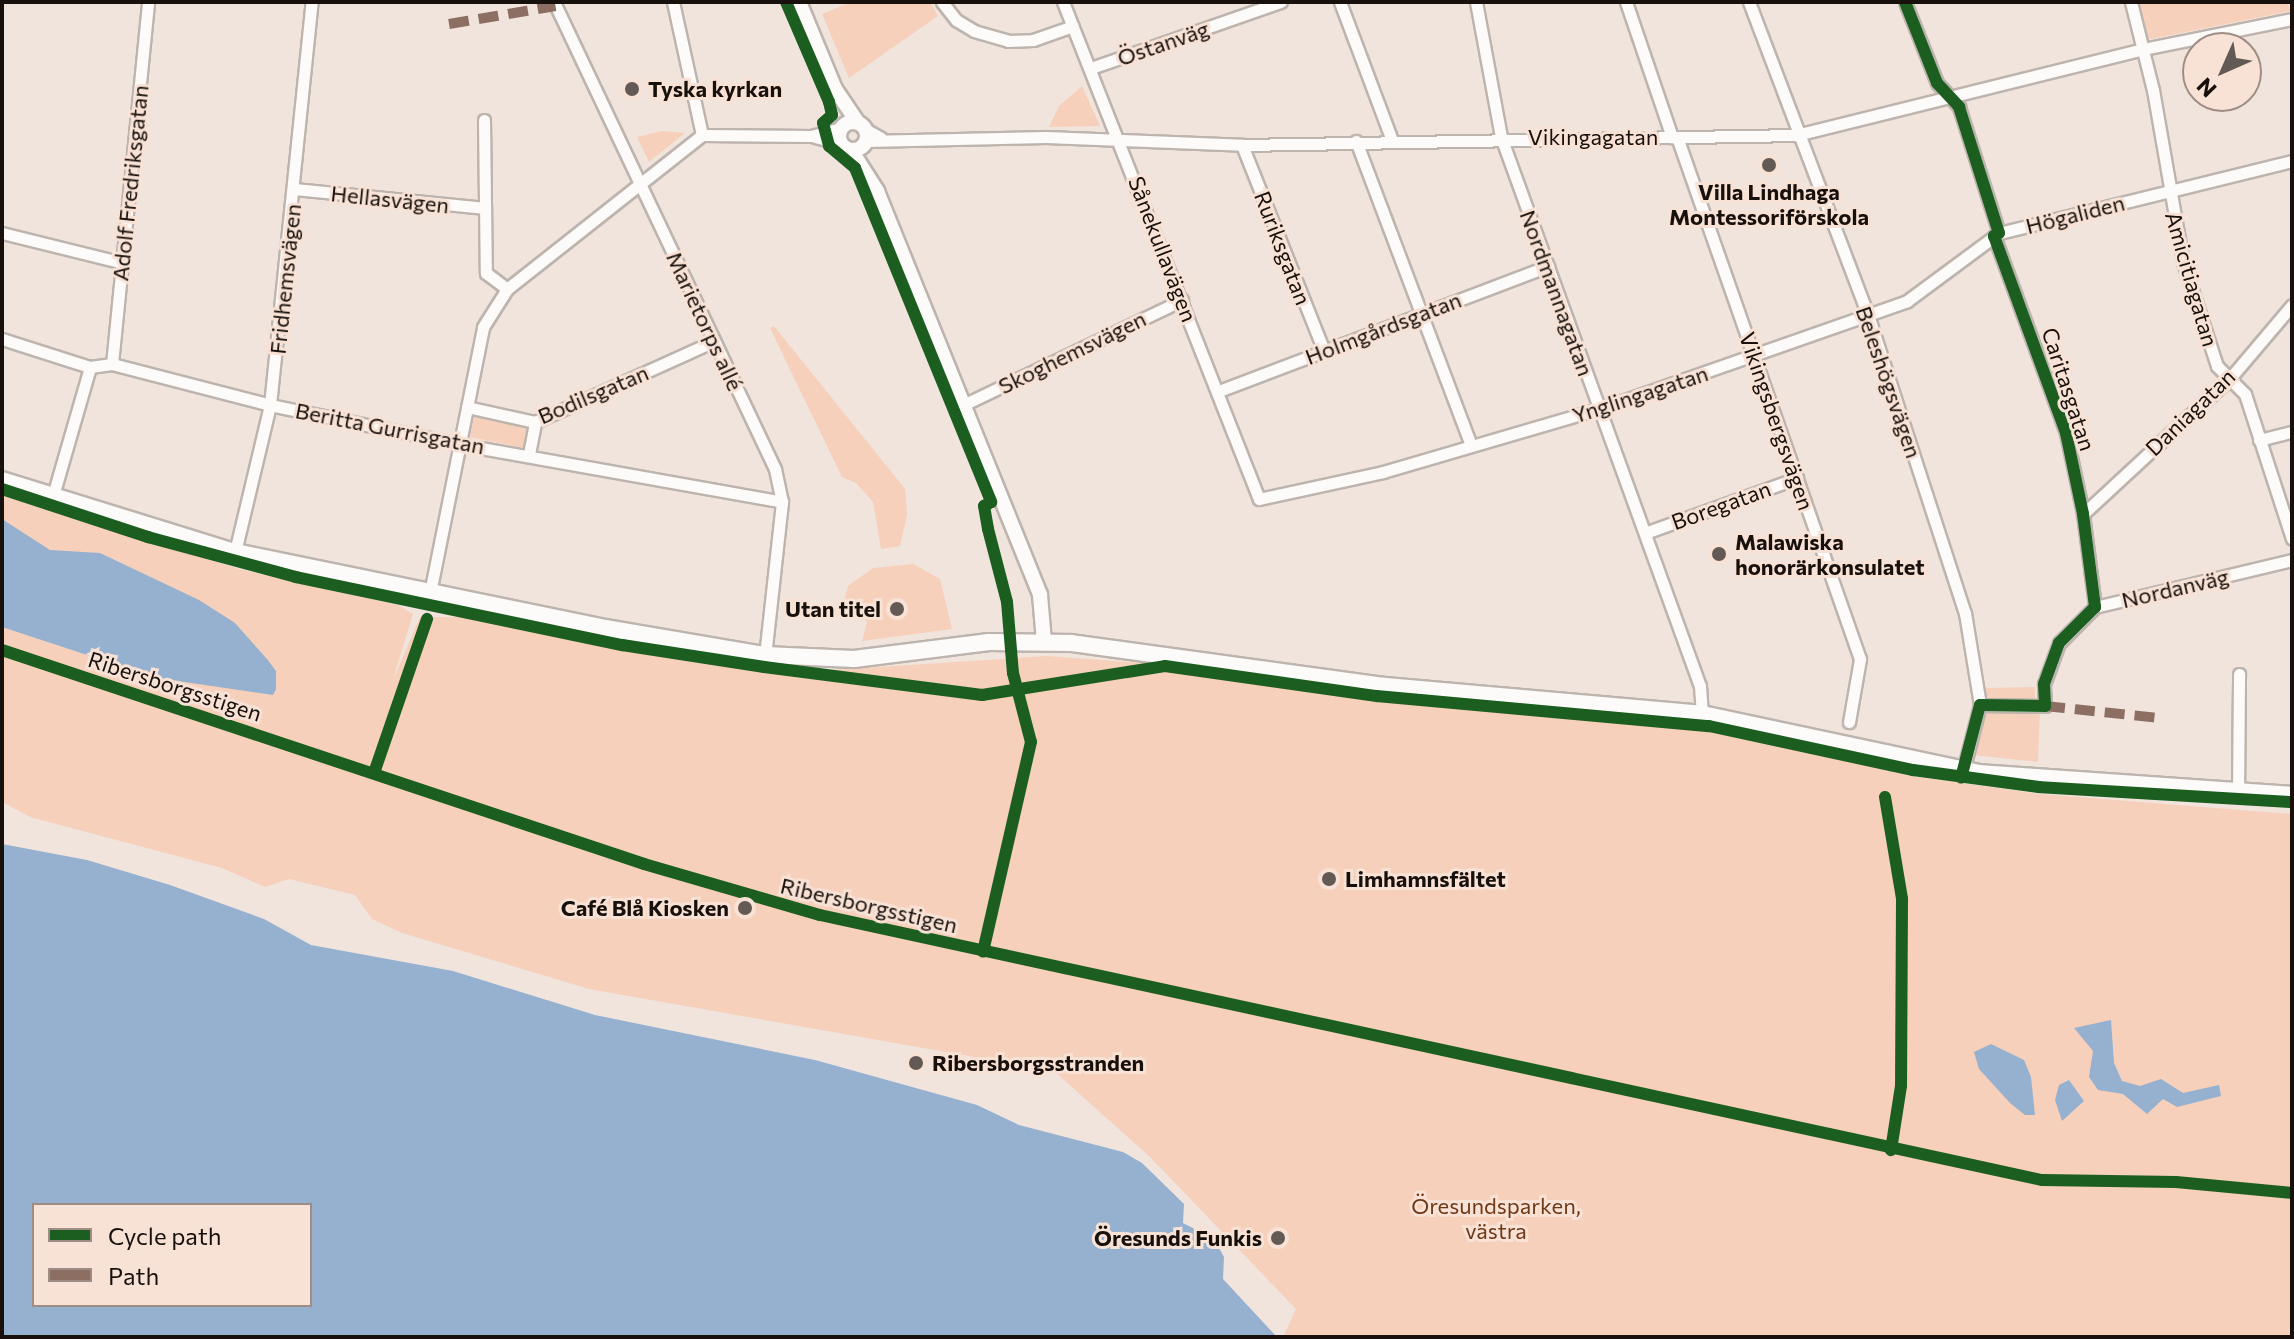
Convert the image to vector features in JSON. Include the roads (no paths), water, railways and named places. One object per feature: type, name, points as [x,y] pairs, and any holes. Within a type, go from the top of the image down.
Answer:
[{"type":"main road","points":[[2,480],[52,499],[235,552],[430,593],[765,655],[854,659],[989,642],[1044,642],[1385,686],[1702,714],[1963,771],[2238,795],[2292,795]]},
{"type":"street","name":"Adolf Fredriksgatan","points":[[112,364],[148,2]]},
{"type":"street","name":"Fridhemsvägen","points":[[235,552],[270,405],[295,189],[312,2]]},
{"type":"street","name":"Marietorps allé","points":[[554,2],[775,469],[782,502],[765,655]]},
{"type":"street","points":[[673,2],[702,135]]},
{"type":"street","points":[[799,2],[835,89],[864,134],[877,191],[1040,595],[1044,642]]},
{"type":"street","points":[[942,2],[956,20],[974,31],[1008,41],[1033,40],[1073,26]]},
{"type":"street","name":"Sånekullavägen","points":[[1063,2],[1121,139],[1259,499]]},
{"type":"street","name":"Östanväg","points":[[1091,68],[1281,2]]},
{"type":"street","points":[[1340,2],[1392,140]]},
{"type":"street","name":"Nordmannagatan","points":[[1476,2],[1501,137],[1703,697],[1702,714]]},
{"type":"street","name":"Vikingsbergsvägen","points":[[1626,2],[1860,659],[1846,705],[1849,722]]},
{"type":"street","name":"Beleshögsvägen","points":[[1749,2],[1796,135],[1868,315],[1965,613],[1980,705],[1963,771]]},
{"type":"street","name":"Caritasgatan","points":[[1905,2],[1937,83],[1959,107],[1996,234],[2066,433],[2083,514],[2095,607]]},
{"type":"street","name":"Amicitiagatan","points":[[2131,2],[2143,49],[2168,192],[2213,355],[2241,384],[2292,539]]},
{"type":"street","name":"Vikingagatan","points":[[864,134],[881,138],[1121,139],[1242,145],[1501,137],[1796,135],[2143,49],[2292,19]]},
{"type":"street","points":[[835,89],[846,147],[877,191]]},
{"type":"street","points":[[484,120],[486,273],[507,289]]},
{"type":"street","points":[[430,593],[483,327],[507,289],[702,135],[811,136],[841,128],[864,134]]},
{"type":"street","points":[[846,147],[864,134]]},
{"type":"street","points":[[811,136],[846,147]]},
{"type":"street","points":[[1356,141],[1471,445]]},
{"type":"street","name":"Ruriksgatan","points":[[1242,145],[1324,351]]},
{"type":"street","name":"Högaliden","points":[[1996,234],[2292,161]]},
{"type":"street","name":"Hellasvägen","points":[[295,189],[485,208]]},
{"type":"street","points":[[2,233],[123,263]]},
{"type":"street","name":"Ynglingagatan","points":[[1259,499],[1599,409],[1868,315],[1916,296],[1996,234]]},
{"type":"street","name":"Holmgårdsgatan","points":[[1219,391],[1548,266]]},
{"type":"street","name":"Skoghemsvägen","points":[[963,405],[1182,300]]},
{"type":"street","name":"Daniagatan","points":[[2083,514],[2231,377],[2292,305]]},
{"type":"street","name":"Beritta Gurrisgatan","points":[[2,339],[90,367],[112,364],[270,405],[458,444],[529,454],[782,502]]},
{"type":"street","name":"Bodilsgatan","points":[[467,407],[535,422],[714,341]]},
{"type":"street","points":[[52,499],[90,367]]},
{"type":"street","points":[[529,454],[535,422]]},
{"type":"street","points":[[2259,440],[2292,432]]},
{"type":"street","name":"Boregatan","points":[[1645,533],[1797,478]]},
{"type":"street","name":"Nordanväg","points":[[1980,705],[2045,706],[2044,684],[2059,643],[2095,607],[2292,560]]},
{"type":"street","points":[[2238,795],[2239,674]]},
{"type":"water","points":[[2,519],[50,550],[100,553],[199,600],[235,623],[276,671],[273,695],[157,678],[2,627]]},
{"type":"water","points":[[2,844],[87,860],[170,885],[264,919],[311,945],[453,971],[595,1015],[815,1060],[977,1105],[1019,1125],[1123,1152],[1142,1163],[1184,1204],[1183,1223],[1214,1239],[1224,1257],[1223,1279],[1277,1337],[2,1337]]},
{"type":"water","points":[[2111,1020],[2114,1063],[2122,1081],[2140,1086],[2161,1079],[2183,1093],[2219,1085],[2221,1096],[2177,1107],[2163,1099],[2147,1114],[2123,1094],[2098,1090],[2089,1077],[2093,1051],[2074,1028]]},
{"type":"water","points":[[1991,1044],[2024,1060],[2031,1077],[2035,1115],[2025,1115],[2010,1103],[1979,1069],[1974,1052]]},
{"type":"water","points":[[2069,1080],[2084,1101],[2062,1121],[2055,1100],[2059,1085]]},
{"type":"place","name":"Tyska kyrkan","points":[[632,89]]},
{"type":"place","name":"Villa Lindhaga Montessoriförskola","points":[[1769,165]]},
{"type":"place","name":"Malawiska honorärkonsulatet","points":[[1719,554]]},
{"type":"place","name":"Utan titel","points":[[897,609]]},
{"type":"place","name":"Limhamnsfältet","points":[[1329,879]]},
{"type":"place","name":"Café Blå Kiosken","points":[[745,908]]},
{"type":"place","name":"Ribersborgsstranden","points":[[916,1063]]},
{"type":"place","name":"Öresunds Funkis","points":[[1278,1238]]},
{"type":"park label","name":"Öresundsparken, västra","points":[[1496,1218]]}]
